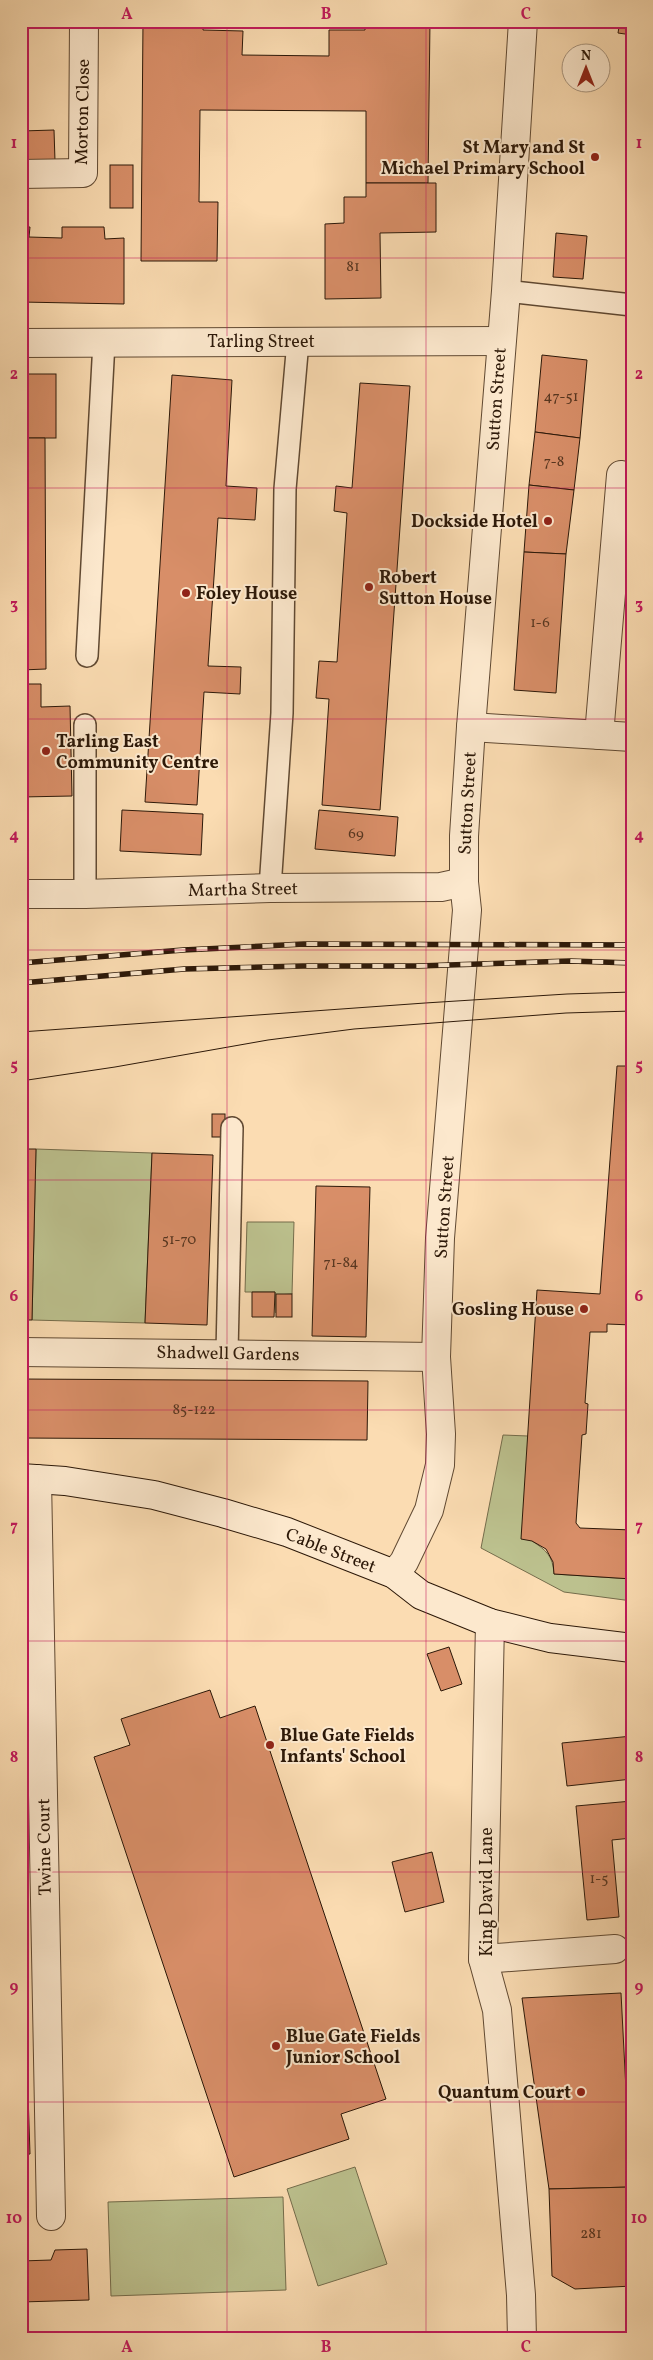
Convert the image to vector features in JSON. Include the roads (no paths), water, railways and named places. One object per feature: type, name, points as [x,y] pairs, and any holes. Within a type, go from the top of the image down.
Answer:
[{"type":"street","name":"Morton Close","points":[[21,174],[82,174],[84,21]]},
{"type":"street","name":"Sutton Street","points":[[394,1574],[404,1562],[429,1510],[436,1487],[441,1434],[436,1357],[440,1238],[467,910],[464,882],[471,727],[506,291],[523,21]]},
{"type":"street","name":"Tarling Street","points":[[21,343],[501,341]]},
{"type":"street","points":[[599,735],[621,475]]},
{"type":"street","points":[[471,727],[632,737]]},
{"type":"street","name":"Martha Street","points":[[21,894],[85,894],[270,888],[441,887],[464,882]]},
{"type":"street","name":"Shadwell Gardens","points":[[21,1352],[436,1357]]},
{"type":"street","name":"Cable Street","points":[[29,1478],[101,1486],[186,1503],[287,1532],[394,1574],[421,1594],[490,1623],[550,1638],[632,1648]]},
{"type":"street","name":"Twine Court","points":[[29,1478],[51,2216]]},
{"type":"street","name":"King David Lane","points":[[490,1623],[483,1959],[497,2010],[521,2295],[522,2339]]},
{"type":"street","points":[[483,1959],[615,1949]]},
{"type":"lane","points":[[506,291],[632,305]]},
{"type":"lane","points":[[270,888],[282,713],[285,489],[298,341]]},
{"type":"lane","points":[[87,656],[104,342]]},
{"type":"lane","points":[[85,725],[85,894]]},
{"type":"lane","points":[[227,1353],[232,1128]]},
{"type":"tram line","points":[[21,1032],[425,1003],[632,992]]},
{"type":"tram line","points":[[21,1081],[115,1067],[268,1040],[354,1029],[566,1013],[632,1011]]},
{"type":"railway","points":[[21,963],[183,950],[304,944],[632,945]]},
{"type":"railway","points":[[21,983],[184,969],[418,966],[570,961],[632,963]]},
{"type":"place","name":"St Mary and St Michael Primary School","points":[[595,157]]},
{"type":"place","name":"Dockside Hotel","points":[[548,521]]},
{"type":"place","name":"Robert Sutton House","points":[[369,587]]},
{"type":"place","name":"Foley House","points":[[186,593]]},
{"type":"place","name":"Tarling East Community Centre","points":[[46,751]]},
{"type":"place","name":"Gosling House","points":[[584,1309]]},
{"type":"place","name":"Blue Gate Fields Infants' School","points":[[270,1745]]},
{"type":"place","name":"Blue Gate Fields Junior School","points":[[276,2046]]},
{"type":"place","name":"Quantum Court","points":[[581,2092]]}]
